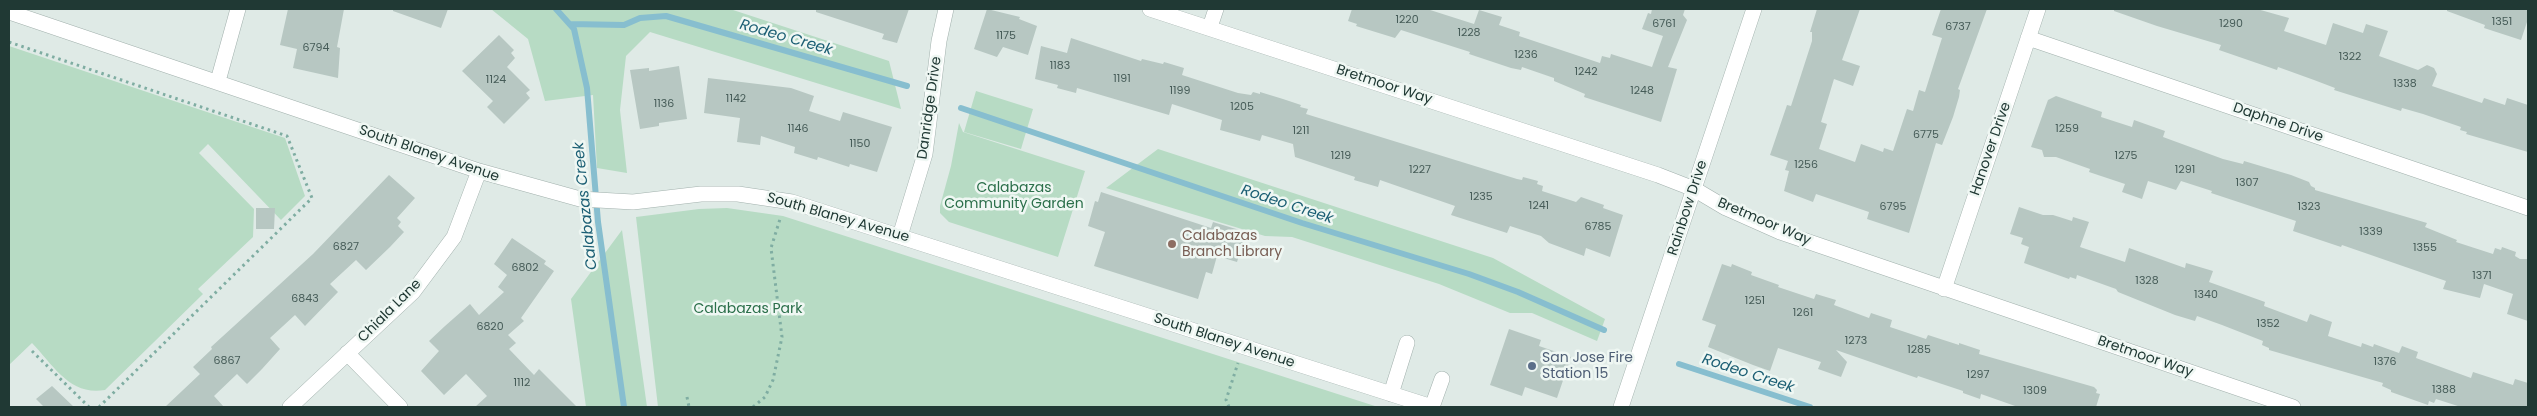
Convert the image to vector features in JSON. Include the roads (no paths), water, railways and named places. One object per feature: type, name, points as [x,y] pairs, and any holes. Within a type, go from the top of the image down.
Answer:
[{"type":"street","points":[[218,82],[238,9]]},
{"type":"street","name":"Danridge Drive","points":[[900,236],[925,154],[939,41],[946,9]]},
{"type":"street","name":"Bretmoor Way","points":[[1150,9],[1210,27],[1658,175],[1694,189],[1726,208],[1780,232],[2293,407]]},
{"type":"street","points":[[1210,27],[1216,9]]},
{"type":"street","name":"Rainbow Drive","points":[[1621,407],[1754,9]]},
{"type":"street","name":"Hanover Drive","points":[[1944,289],[2038,9]]},
{"type":"street","name":"South Blaney Avenue","points":[[9,12],[479,172],[580,199],[633,202],[701,194],[738,194],[764,196],[792,202],[1432,407]]},
{"type":"street","name":"Daphne Drive","points":[[2028,38],[2528,208]]},
{"type":"street","name":"Chiala Lane","points":[[290,407],[413,292],[454,237],[479,172]]},
{"type":"street","points":[[1391,394],[1407,343]]},
{"type":"street","points":[[347,353],[400,407]]},
{"type":"street","points":[[1432,407],[1442,379]]},
{"type":"waterway","name":"Calabazas Creek","points":[[556,9],[574,29],[587,88],[598,222],[624,407]]},
{"type":"waterway","name":"Rodeo Creek","points":[[570,24],[624,25],[640,18],[666,16],[907,86]]},
{"type":"waterway","name":"Rodeo Creek","points":[[961,108],[1302,223],[1469,274],[1518,292],[1604,330]]},
{"type":"waterway","name":"Rodeo Creek","points":[[1679,364],[1810,407]]},
{"type":"place","name":"Calabazas Branch Library","points":[[1172,244]]},
{"type":"place","name":"San Jose Fire Station 15","points":[[1532,366]]},
{"type":"park label","name":"Calabazas Community Garden","points":[[1014,196]]},
{"type":"park label","name":"Calabazas Park","points":[[748,309]]}]
